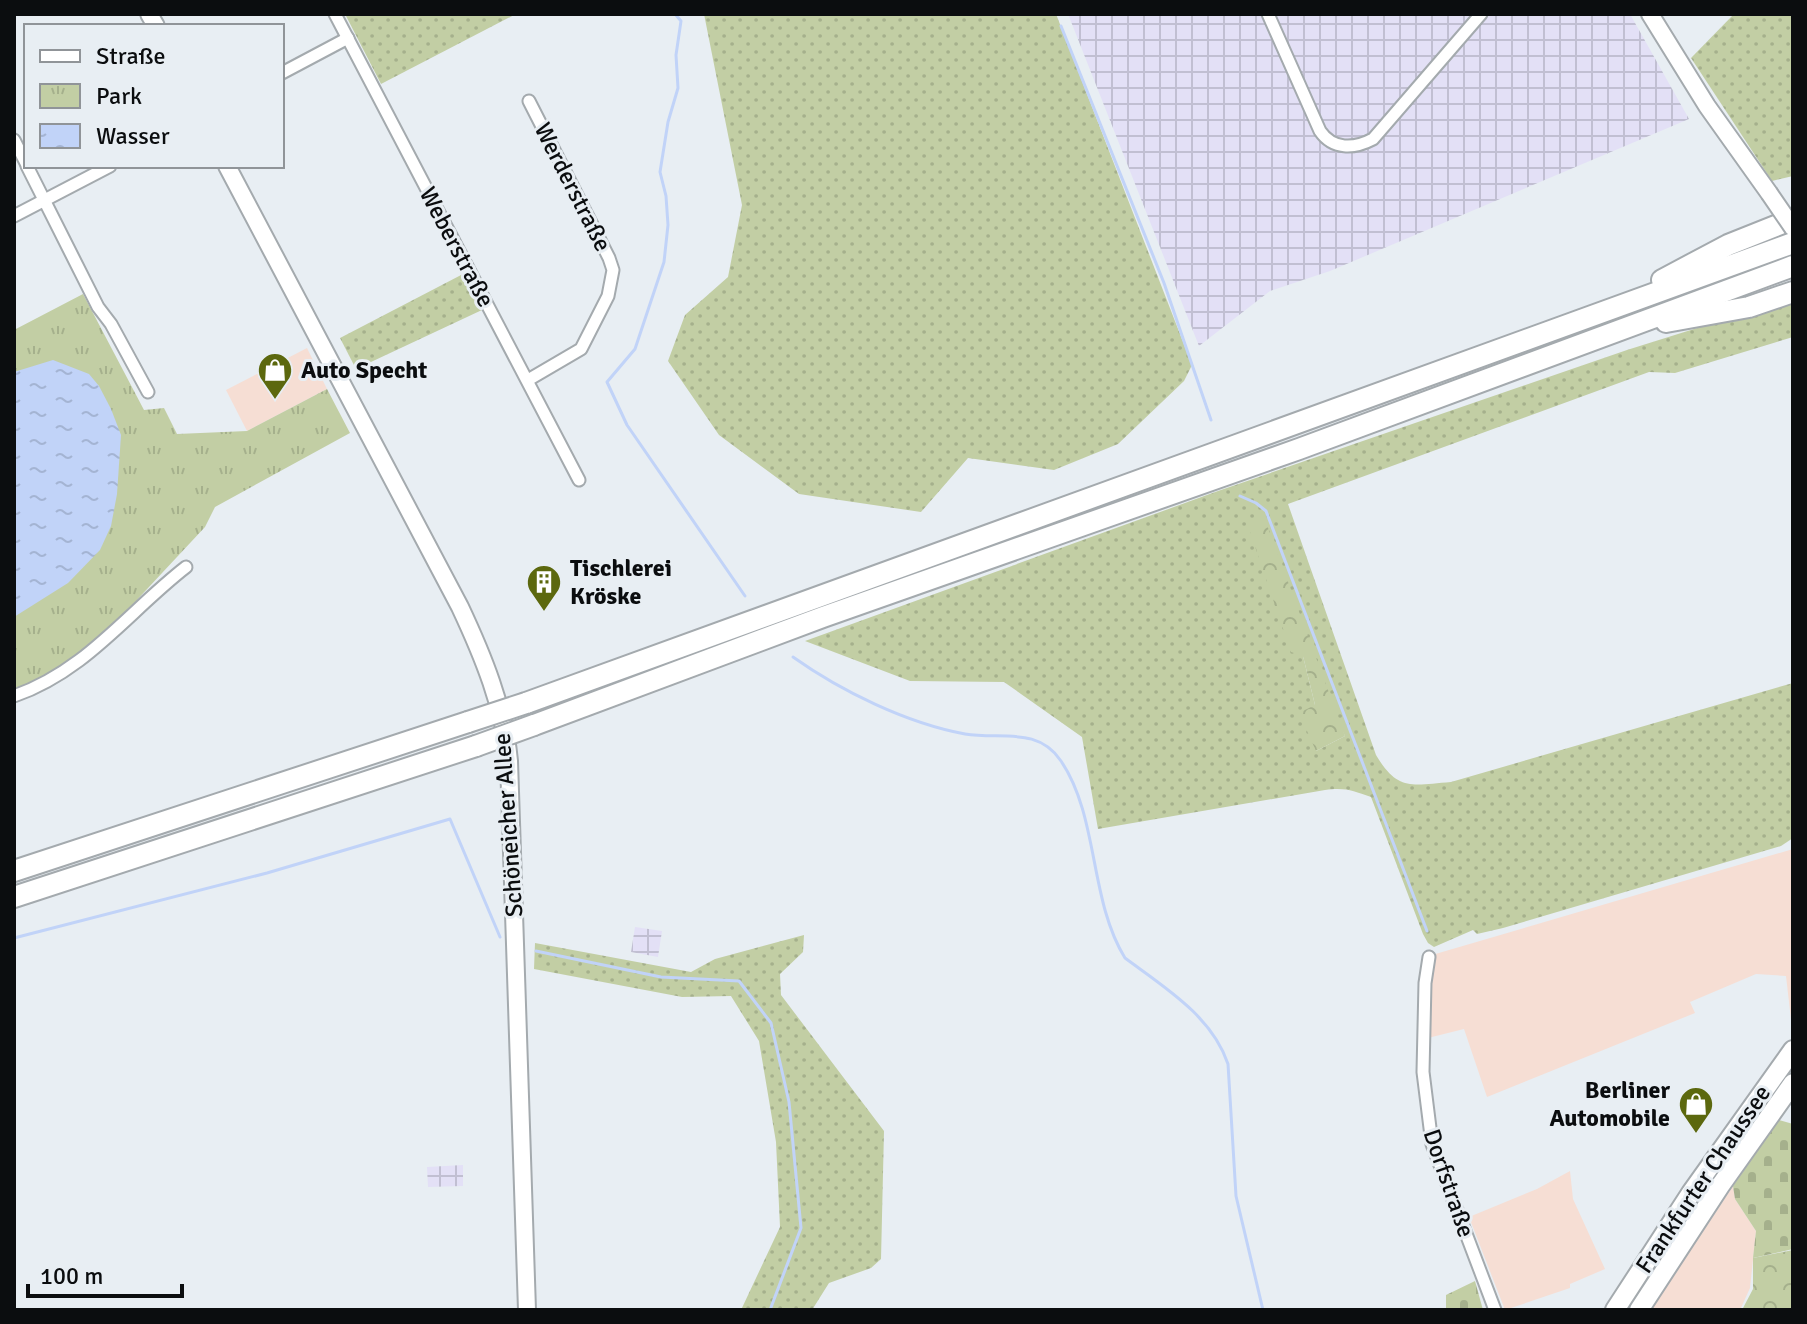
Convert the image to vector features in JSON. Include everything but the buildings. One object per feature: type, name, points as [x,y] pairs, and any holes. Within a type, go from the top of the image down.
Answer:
[{"type":"highway","points":[[1601,312],[1728,245],[1793,219]]},
{"type":"highway","points":[[14,871],[526,703],[1793,243]]},
{"type":"highway","points":[[14,897],[476,746],[823,617],[1299,449],[1793,266]]},
{"type":"highway","points":[[1611,332],[1749,307],[1793,292]]},
{"type":"main road","name":"Frankfurter Chaussee","points":[[1615,1310],[1686,1200],[1793,1050]]},
{"type":"main road","name":"Frankfurter Chaussee","points":[[1639,1310],[1720,1186],[1793,1083]]},
{"type":"street","name":"Weberstraße","points":[[335,14],[579,480]]},
{"type":"street","points":[[1268,14],[1320,131],[1326,139],[1344,146],[1361,145],[1373,139],[1481,14]]},
{"type":"street","points":[[1650,14],[1707,106],[1793,228]]},
{"type":"street","points":[[284,72],[348,38]]},
{"type":"street","name":"Werderstraße","points":[[528,380],[581,349],[608,296],[613,270],[529,101]]},
{"type":"street","points":[[14,140],[24,159]]},
{"type":"street","points":[[29,168],[98,307],[148,392]]},
{"type":"street","points":[[14,216],[106,168]]},
{"type":"street","name":"Schöneicher Allee","points":[[228,168],[460,607],[497,700],[509,761],[527,1310]]},
{"type":"street","points":[[14,696],[49,681],[88,656],[154,592],[186,567]]},
{"type":"street","name":"Dorfstraße","points":[[1429,957],[1425,983],[1423,1072],[1429,1132],[1437,1163],[1495,1310]]},
{"type":"shaded area","points":[[1068,14],[1630,14],[1689,119],[1330,271],[1270,291],[1199,346]]},
{"type":"shaded area","points":[[307,348],[327,389],[247,431],[226,390]]},
{"type":"shaded area","points":[[1793,849],[1792,1028],[1786,976],[1756,974],[1690,1002],[1695,1013],[1487,1097],[1464,1029],[1428,1038],[1432,955]]},
{"type":"shaded area","points":[[635,927],[662,931],[658,957],[631,952]]},
{"type":"shaded area","points":[[463,1165],[463,1186],[428,1187],[427,1167]]},
{"type":"shaded area","points":[[1570,1171],[1573,1199],[1605,1269],[1570,1284],[1570,1288],[1505,1310],[1469,1217],[1537,1189]]},
{"type":"shaded area","points":[[1733,1186],[1735,1199],[1756,1231],[1750,1288],[1740,1310],[1651,1310]]},
{"type":"green space","points":[[345,14],[516,14],[381,84]]},
{"type":"green space","points":[[704,14],[1056,14],[1192,365],[1184,381],[1118,444],[1054,470],[968,458],[921,512],[799,494],[719,435],[668,361],[685,315],[728,277],[742,205]]},
{"type":"green space","points":[[1734,14],[1793,14],[1793,176],[1772,181],[1691,58]]},
{"type":"green space","points":[[463,274],[482,310],[356,369],[340,338]]},
{"type":"green space","points":[[83,294],[144,410],[164,408],[177,434],[247,431],[327,389],[350,433],[215,507],[205,527],[120,618],[52,675],[14,689],[14,330]]},
{"type":"green space","points":[[1793,298],[1793,337],[1675,373],[1649,372],[1288,504],[1376,755],[1399,781],[1416,785],[1451,782],[1793,683],[1793,838],[1781,846],[1503,928],[1477,934],[1473,930],[1434,947],[1423,934],[1371,797],[1344,789],[1325,790],[1098,829],[1082,737],[1004,682],[910,681],[805,641],[1218,491],[1627,350]],"holes":[[[1303,656],[1345,736],[1316,751],[1315,705]]]},
{"type":"green space","points":[[1264,517],[1345,736],[1316,751],[1299,713],[1315,705],[1303,656],[1291,652],[1246,520]]},
{"type":"green space","points":[[804,935],[803,952],[780,974],[781,995],[884,1131],[881,1259],[871,1268],[829,1283],[812,1310],[741,1310],[780,1227],[776,1142],[759,1041],[731,996],[682,997],[534,969],[535,943],[691,972],[715,959]]},
{"type":"green space","points":[[1779,1120],[1793,1124],[1793,1249],[1753,1258],[1756,1231],[1735,1199],[1733,1186]]},
{"type":"green space","points":[[1793,1250],[1793,1310],[1742,1310],[1753,1289],[1753,1258]]},
{"type":"green space","points":[[1475,1281],[1483,1310],[1446,1310],[1446,1295]]},
{"type":"water","points":[[53,360],[89,374],[111,409],[121,435],[117,494],[111,526],[100,550],[68,583],[14,617],[14,372]]},
{"type":"waterway","points":[[663,14],[670,14]]},
{"type":"waterway","points":[[675,14],[681,21],[676,55],[678,88],[668,122],[660,172],[668,225],[664,262],[635,349],[607,382],[627,425],[745,596]]},
{"type":"waterway","points":[[1061,26],[1164,283],[1211,420]]},
{"type":"waterway","points":[[1240,496],[1266,511],[1427,931]]},
{"type":"waterway","points":[[793,657],[832,682],[897,714],[965,734],[1030,739],[1052,750],[1061,761],[1082,807],[1105,911],[1125,958],[1199,1017],[1221,1047],[1228,1064],[1236,1196],[1263,1310]]},
{"type":"waterway","points":[[14,938],[267,873],[450,819],[500,937]]},
{"type":"waterway","points":[[536,951],[661,977],[739,981],[771,1023],[789,1102],[801,1228],[770,1310]]},
{"type":"place","name":"Auto Specht","points":[[275,401]]},
{"type":"place","name":"Tischlerei Kröske","points":[[544,613]]},
{"type":"place","name":"Berliner Automobile","points":[[1696,1135]]}]
